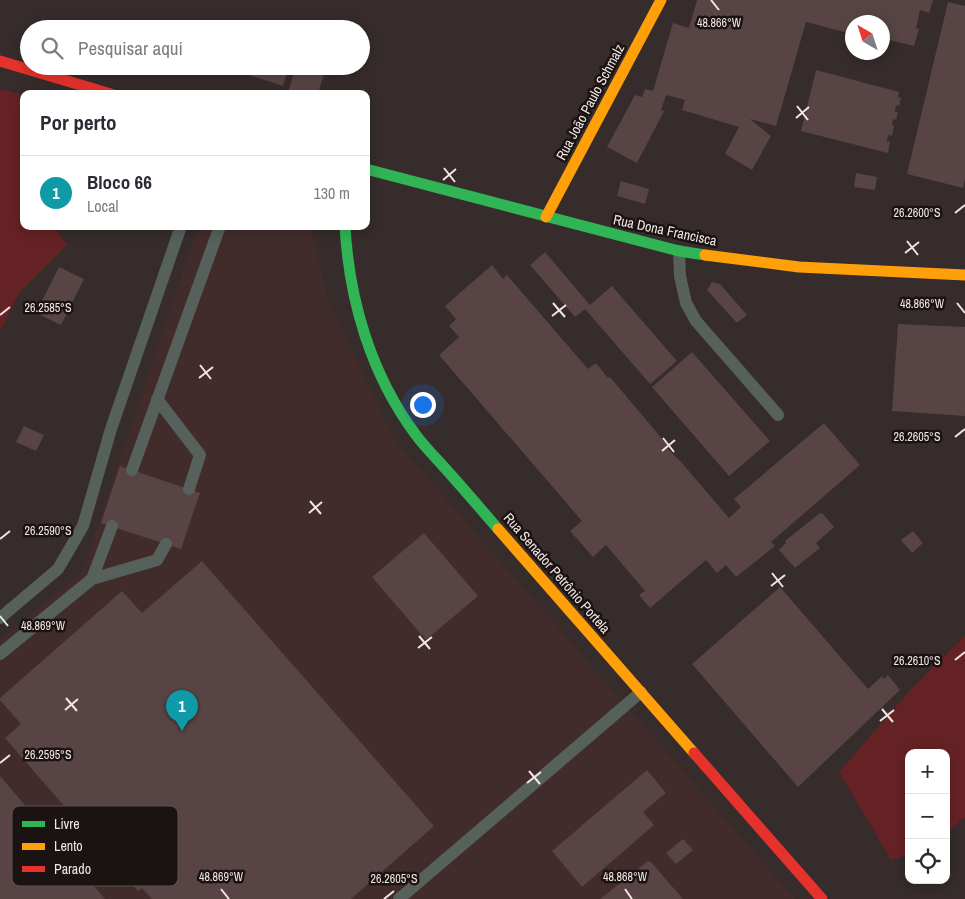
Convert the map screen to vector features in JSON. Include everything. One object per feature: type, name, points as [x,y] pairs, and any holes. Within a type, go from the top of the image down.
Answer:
[{"type":"street","name":"Rua João Paulo Schmalz","points":[[546,217],[661,0]]},
{"type":"street","points":[[0,61],[20,67]]},
{"type":"street","points":[[47,75],[98,90]]},
{"type":"street","name":"Rua Dona Francisca","points":[[370,170],[678,251],[799,266],[965,275]]},
{"type":"street","name":"Rua Senador Petrônio Portela","points":[[345,230],[345,254],[358,316],[381,376],[397,408],[416,434],[822,899]]},
{"type":"lane","points":[[0,618],[58,569],[83,526],[111,429],[179,230]]},
{"type":"lane","points":[[132,470],[219,230]]},
{"type":"lane","points":[[678,251],[680,276],[686,303],[696,321],[778,415]]},
{"type":"lane","points":[[157,399],[200,455],[189,489]]},
{"type":"lane","points":[[92,579],[112,526]]},
{"type":"lane","points":[[0,654],[92,579],[157,560],[166,544]]},
{"type":"lane","points":[[399,899],[641,692]]},
{"type":"shaded area","points":[[0,89],[20,94],[20,230],[57,230],[67,245],[19,293],[0,331]]},
{"type":"shaded area","points":[[197,230],[312,230],[328,299],[396,442],[795,899],[0,899],[0,640],[82,572]]},
{"type":"shaded area","points":[[965,636],[965,817],[950,830],[950,749],[905,749],[905,855],[891,860],[839,772],[912,688]]},
{"type":"building","points":[[697,0],[933,0],[929,13],[920,10],[916,28],[919,29],[914,46],[890,40],[890,15],[845,15],[845,32],[806,22],[776,126],[750,119],[771,136],[752,170],[725,154],[739,127],[682,110],[685,100],[666,95],[661,110],[664,111],[637,163],[607,147],[635,95],[642,97],[645,89],[653,91],[673,23],[689,28]]},
{"type":"building","points":[[948,2],[965,6],[965,179],[963,188],[907,174]]},
{"type":"building","points":[[816,70],[899,92],[898,97],[901,98],[899,106],[896,105],[895,112],[898,112],[896,120],[893,119],[892,136],[888,135],[887,141],[890,142],[888,153],[801,131]]},
{"type":"building","points":[[249,75],[286,75],[283,86]]},
{"type":"building","points":[[293,75],[324,75],[319,90],[289,90]]},
{"type":"building","points":[[856,173],[877,177],[875,190],[854,187]]},
{"type":"building","points":[[621,181],[649,189],[645,204],[617,196]]},
{"type":"building","points":[[545,252],[590,305],[612,286],[677,361],[650,384],[585,309],[575,317],[530,265]]},
{"type":"building","points":[[492,265],[503,279],[507,275],[588,369],[596,363],[608,378],[610,377],[669,447],[667,448],[729,518],[741,507],[734,499],[824,423],[860,465],[771,542],[775,546],[736,577],[726,565],[717,573],[706,560],[650,608],[639,595],[645,591],[606,545],[593,557],[570,531],[582,521],[439,355],[459,337],[449,326],[456,319],[445,306]]},
{"type":"building","points":[[59,267],[84,279],[61,325],[36,313]]},
{"type":"building","points":[[712,282],[720,284],[747,315],[736,322],[707,290]]},
{"type":"building","points":[[898,324],[965,327],[965,416],[892,411]]},
{"type":"building","points":[[692,352],[770,441],[729,476],[652,387]]},
{"type":"building","points":[[24,426],[44,435],[36,451],[16,442]]},
{"type":"building","points":[[120,466],[200,493],[181,549],[101,523]]},
{"type":"building","points":[[820,513],[834,527],[816,543],[820,548],[795,568],[779,550],[786,543],[785,541]]},
{"type":"building","points":[[913,531],[923,543],[912,553],[901,540]]},
{"type":"building","points":[[424,533],[478,596],[426,640],[372,577]]},
{"type":"building","points":[[202,561],[434,826],[351,899],[152,899],[142,888],[138,891],[134,886],[178,886],[178,806],[64,806],[5,738],[21,724],[0,698],[122,591],[142,613]]},
{"type":"building","points":[[780,587],[868,689],[882,676],[884,679],[888,675],[900,690],[798,787],[692,664]]},
{"type":"building","points":[[647,770],[666,793],[643,812],[654,825],[582,887],[552,851]]},
{"type":"building","points":[[0,776],[26,806],[12,806],[12,886],[94,886],[105,899],[0,899]]},
{"type":"building","points":[[683,839],[693,850],[676,864],[666,853]]},
{"type":"building","points":[[648,861],[651,862],[683,899],[600,899]]},
{"type":"traffic: fast","points":[[370,170],[679,251],[705,255]]},
{"type":"traffic: fast","points":[[345,230],[351,281],[357,309],[365,336],[386,387],[400,412],[419,439],[498,529]]},
{"type":"traffic: slow","points":[[546,217],[661,0]]},
{"type":"traffic: slow","points":[[705,255],[799,267],[965,275]]},
{"type":"traffic: slow","points":[[498,529],[694,753]]},
{"type":"traffic: jam","points":[[0,61],[20,67]]},
{"type":"traffic: jam","points":[[47,75],[98,90]]},
{"type":"traffic: jam","points":[[694,753],[822,899]]},
{"type":"place","name":"Bloco 66","points":[[182,731]]}]
